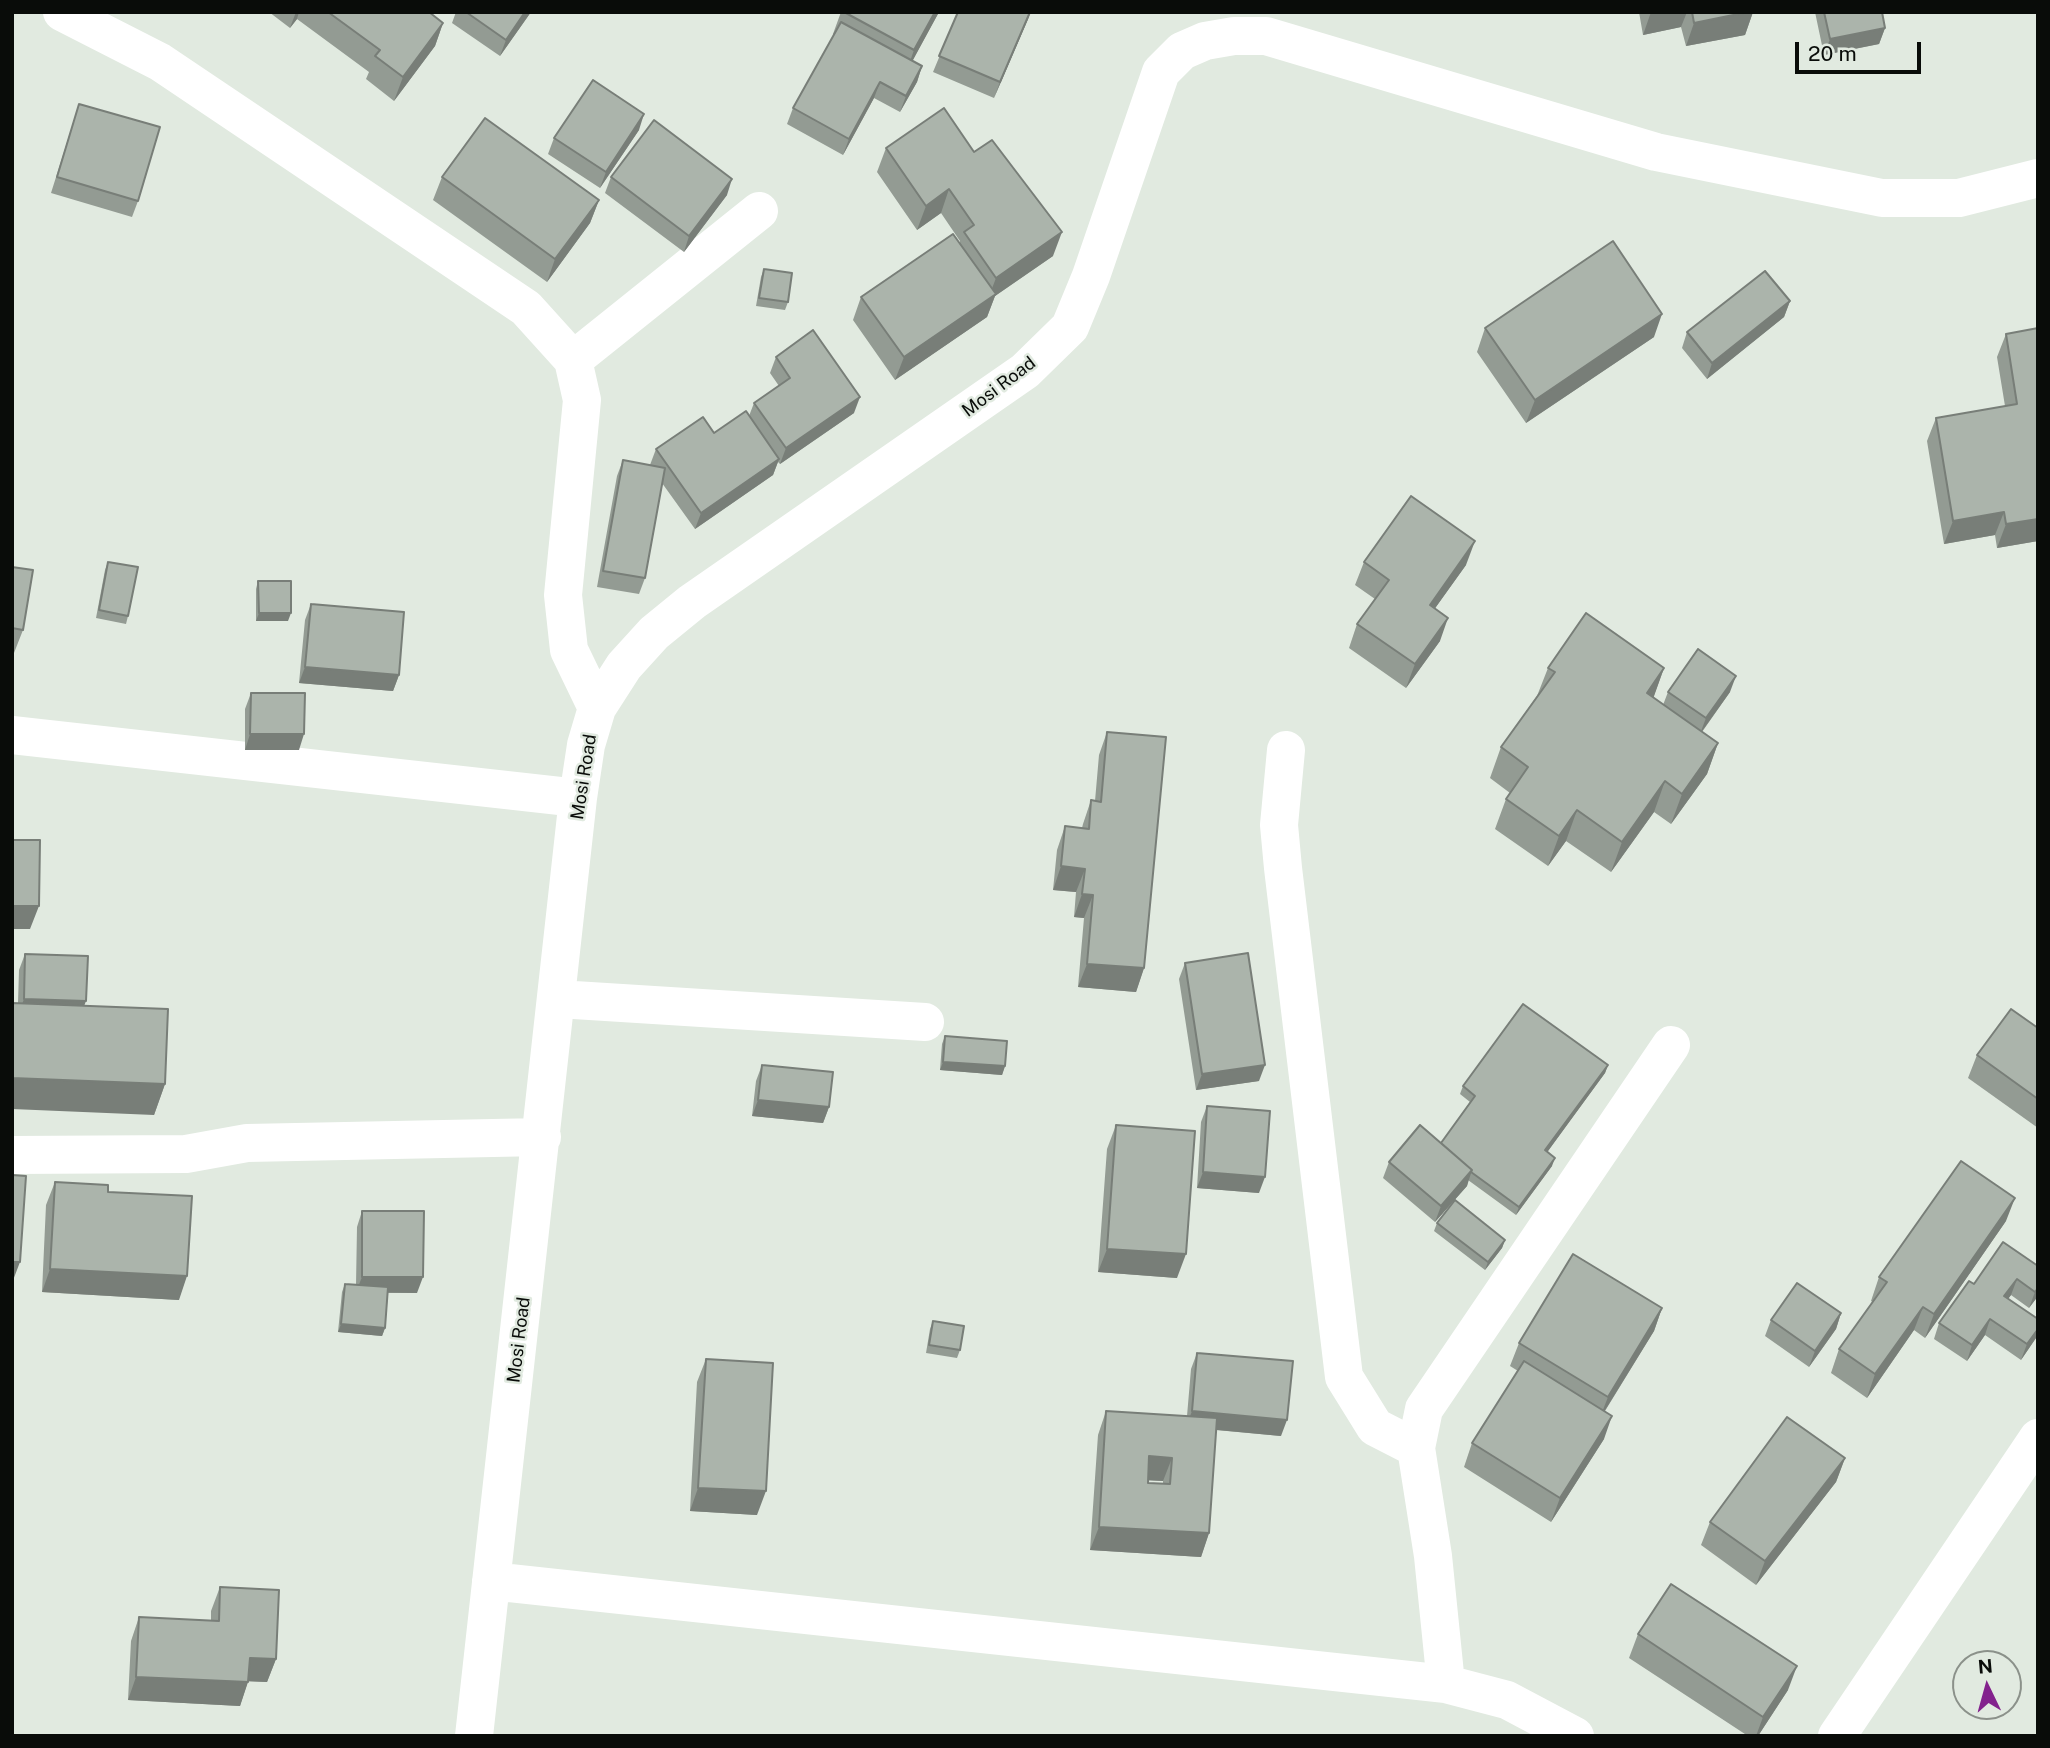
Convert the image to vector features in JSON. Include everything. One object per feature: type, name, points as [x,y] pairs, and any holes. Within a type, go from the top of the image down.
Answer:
[{"type":"street","points":[[62,12],[160,62],[527,308],[573,360],[582,400],[563,594],[569,650],[597,708]]},
{"type":"street","points":[[1201,27],[1234,36],[1266,36],[1656,152],[1882,198],[1959,198],[2038,178]]},
{"type":"street","name":"Mosi Road","points":[[474,1736],[558,999],[578,799],[586,745],[597,708],[624,666],[654,633],[692,602],[1026,371],[1070,327],[1091,276],[1161,72],[1201,27]]},
{"type":"street","points":[[573,360],[759,211]]},
{"type":"street","points":[[12,736],[578,799]]},
{"type":"street","points":[[1286,750],[1279,825],[1344,1377],[1375,1427],[1416,1448]]},
{"type":"street","points":[[558,999],[925,1022]]},
{"type":"street","points":[[1446,1684],[1433,1556],[1416,1448],[1424,1409],[1671,1045]]},
{"type":"street","points":[[12,1155],[186,1154],[247,1143],[542,1137]]},
{"type":"street","points":[[1837,1736],[2038,1438]]},
{"type":"street","points":[[491,1581],[1446,1684],[1507,1700],[1575,1736]]},
{"type":"building","points":[[328,12],[429,12],[443,23],[403,77],[375,56],[380,50]]},
{"type":"building","points":[[466,12],[525,12],[506,40]]},
{"type":"building","points":[[844,12],[935,12],[914,50]]},
{"type":"building","points":[[958,12],[1030,12],[1000,82],[939,56]]},
{"type":"building","points":[[1692,12],[1748,12],[1694,23]]},
{"type":"building","points":[[1824,12],[1882,12],[1885,28],[1830,39]]},
{"type":"building","points":[[841,22],[922,66],[906,96],[880,82],[849,139],[793,108]]},
{"type":"building","points":[[593,80],[644,114],[606,172],[554,138]]},
{"type":"building","points":[[79,104],[160,127],[138,201],[57,177]]},
{"type":"building","points":[[944,108],[974,152],[992,140],[1062,232],[996,278],[964,232],[974,225],[949,189],[926,206],[886,148]]},
{"type":"building","points":[[485,118],[599,200],[555,259],[442,177]]},
{"type":"building","points":[[654,120],[732,179],[689,236],[611,177]]},
{"type":"building","points":[[953,234],[996,294],[904,357],[861,297]]},
{"type":"building","points":[[1613,241],[1662,314],[1535,400],[1485,328]]},
{"type":"building","points":[[764,269],[792,273],[788,302],[759,298]]},
{"type":"building","points":[[1765,271],[1790,301],[1712,363],[1687,332]]},
{"type":"building","points":[[2038,328],[2038,519],[2006,524],[2004,512],[1953,521],[1936,418],[2017,404],[2006,334]]},
{"type":"building","points":[[813,330],[860,397],[786,448],[754,403],[790,378],[776,357]]},
{"type":"building","points":[[746,411],[779,459],[701,513],[656,449],[703,417],[714,433]]},
{"type":"building","points":[[623,460],[665,468],[645,578],[603,571]]},
{"type":"building","points":[[1411,496],[1475,541],[1430,605],[1448,618],[1415,664],[1357,624],[1389,580],[1364,562]]},
{"type":"building","points":[[108,562],[138,567],[128,616],[99,610]]},
{"type":"building","points":[[12,567],[33,570],[23,630],[12,628]]},
{"type":"building","points":[[258,581],[291,581],[291,613],[259,613]]},
{"type":"building","points":[[311,604],[404,612],[399,675],[305,667]]},
{"type":"building","points":[[1586,613],[1664,668],[1647,693],[1718,743],[1682,794],[1665,781],[1622,842],[1577,810],[1559,836],[1506,799],[1528,767],[1501,747],[1555,672],[1548,668]]},
{"type":"building","points":[[1698,649],[1736,676],[1706,718],[1668,692]]},
{"type":"building","points":[[251,693],[305,693],[304,734],[250,734]]},
{"type":"building","points":[[1107,732],[1166,737],[1144,968],[1087,964],[1093,895],[1082,894],[1085,869],[1061,866],[1065,826],[1089,829],[1091,800],[1101,802]]},
{"type":"building","points":[[12,840],[40,840],[39,906],[12,906]]},
{"type":"building","points":[[1248,953],[1265,1065],[1202,1074],[1185,963]]},
{"type":"building","points":[[25,954],[88,956],[86,1001],[24,999]]},
{"type":"building","points":[[12,1003],[168,1009],[165,1084],[12,1078]]},
{"type":"building","points":[[1523,1004],[1608,1065],[1545,1150],[1555,1158],[1519,1207],[1471,1172],[1472,1170],[1441,1143],[1475,1096],[1463,1086]]},
{"type":"building","points":[[2011,1009],[2038,1028],[2038,1099],[1977,1055]]},
{"type":"building","points":[[945,1036],[1007,1041],[1005,1066],[943,1062]]},
{"type":"building","points":[[762,1065],[833,1072],[829,1107],[758,1100]]},
{"type":"building","points":[[1207,1106],[1270,1111],[1265,1177],[1203,1172]]},
{"type":"building","points":[[1116,1125],[1195,1131],[1186,1254],[1107,1249]]},
{"type":"building","points":[[1420,1125],[1472,1170],[1441,1206],[1389,1162]]},
{"type":"building","points":[[1961,1161],[2015,1198],[1934,1314],[1923,1307],[1875,1374],[1839,1349],[1887,1282],[1879,1277]]},
{"type":"building","points":[[12,1175],[26,1176],[20,1262],[12,1262]]},
{"type":"building","points":[[55,1182],[108,1185],[108,1192],[192,1196],[187,1276],[50,1269]]},
{"type":"building","points":[[1455,1200],[1505,1240],[1488,1262],[1437,1223]]},
{"type":"building","points":[[362,1211],[424,1211],[423,1277],[362,1277]]},
{"type":"building","points":[[2003,1242],[2038,1266],[2038,1288],[2035,1292],[2017,1279],[2004,1296],[2038,1319],[2038,1329],[2027,1344],[1990,1319],[1972,1345],[1939,1323],[1969,1281],[1974,1284]]},
{"type":"building","points":[[1573,1254],[1662,1308],[1608,1397],[1519,1343]]},
{"type":"building","points":[[1797,1283],[1841,1313],[1815,1351],[1771,1320]]},
{"type":"building","points":[[345,1284],[388,1287],[385,1328],[341,1324]]},
{"type":"building","points":[[933,1321],[964,1326],[960,1350],[929,1345]]},
{"type":"building","points":[[1197,1353],[1293,1361],[1287,1420],[1192,1411]]},
{"type":"building","points":[[706,1359],[773,1363],[766,1491],[698,1488]]},
{"type":"building","points":[[1524,1361],[1612,1416],[1560,1498],[1472,1443]]},
{"type":"building","points":[[1106,1411],[1217,1418],[1209,1533],[1099,1527]],"holes":[[[1149,1456],[1172,1458],[1170,1484],[1148,1483]]]},
{"type":"building","points":[[1787,1417],[1845,1458],[1765,1561],[1710,1522]]},
{"type":"building","points":[[1671,1584],[1797,1666],[1763,1717],[1638,1634]]},
{"type":"building","points":[[220,1587],[279,1590],[276,1659],[250,1658],[248,1682],[136,1677],[139,1617],[219,1621]]}]
